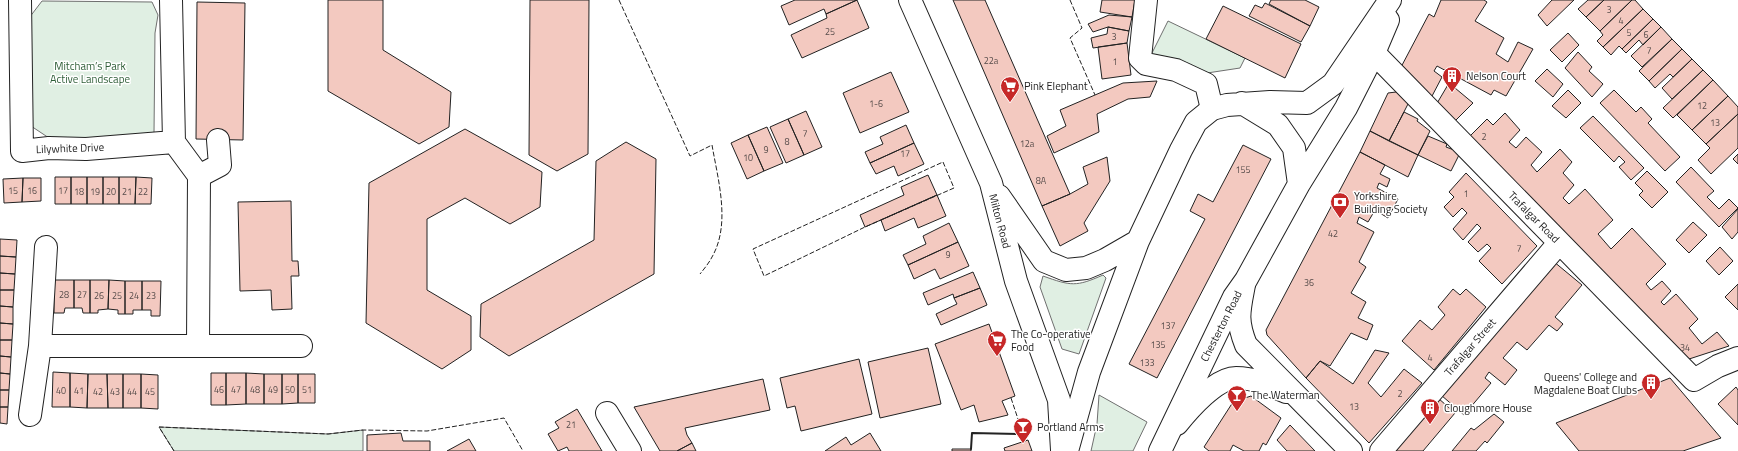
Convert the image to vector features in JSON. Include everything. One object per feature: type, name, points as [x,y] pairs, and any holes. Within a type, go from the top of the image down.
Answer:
[{"type":"street","name":"Lilywhite Drive","points":[[20,0],[22,151],[49,148],[86,149],[174,142]]},
{"type":"street","points":[[171,0],[174,142],[199,176],[198,345]]},
{"type":"street","name":"Milton Road","points":[[910,0],[990,183],[1016,281],[1059,400],[1062,451]]},
{"type":"street","points":[[1146,0],[1140,58],[1146,64],[1176,70],[1206,84],[1212,109]]},
{"type":"street","points":[[1067,451],[1089,372],[1138,241],[1181,150],[1196,122],[1212,109],[1242,103],[1307,103],[1333,84],[1390,0]]},
{"type":"street","name":"Chesterton Road","points":[[1162,445],[1234,297],[1246,280],[1299,184],[1346,108],[1374,53],[1396,0]]},
{"type":"street","name":"Trafalgar Road","points":[[1374,53],[1694,380],[1718,366],[1738,358]]},
{"type":"street","points":[[1242,103],[1278,125],[1294,148],[1299,184]]},
{"type":"street","points":[[199,176],[220,166],[218,140]]},
{"type":"street","points":[[990,183],[1044,261],[1066,270],[1086,268],[1105,260],[1138,241]]},
{"type":"street","name":"Trafalgar Street","points":[[1381,451],[1559,243]]},
{"type":"street","points":[[30,415],[40,346],[46,248]]},
{"type":"street","points":[[1246,280],[1238,314],[1241,333],[1246,345],[1352,451]]},
{"type":"street","points":[[40,346],[302,346]]},
{"type":"street","points":[[1162,445],[1193,404],[1221,383],[1235,378],[1260,381],[1295,395]]},
{"type":"street","points":[[607,413],[630,451]]},
{"type":"green space","name":"Mitcham’s Park Active Landscape","points":[[42,1],[152,2],[158,15],[155,33],[154,133],[152,137],[49,138],[28,124],[29,18]]},
{"type":"green space","points":[[1168,21],[1245,58],[1240,68],[1194,75],[1151,55]]},
{"type":"green space","points":[[1103,275],[1106,278],[1079,354],[1062,349],[1040,287],[1043,276],[1060,282],[1073,284],[1086,282]]},
{"type":"green space","points":[[1099,395],[1147,422],[1133,451],[1091,451],[1097,424]]},
{"type":"green space","points":[[159,427],[328,434],[363,430],[363,451],[174,451]]},
{"type":"building","points":[[328,0],[383,0],[383,50],[451,92],[449,127],[419,144],[328,91]]},
{"type":"building","points":[[530,0],[589,0],[588,154],[557,171],[529,155]]},
{"type":"building","points":[[795,0],[857,0],[826,14],[824,9],[789,25],[781,6]]},
{"type":"building","points":[[857,0],[869,28],[802,58],[791,35],[827,18],[826,14]]},
{"type":"building","points":[[953,0],[985,0],[1070,194],[1042,206]]},
{"type":"building","points":[[1102,0],[1135,0],[1132,17],[1100,12]]},
{"type":"building","points":[[1271,0],[1305,0],[1319,7],[1310,26],[1269,4]]},
{"type":"building","points":[[1441,0],[1484,0],[1487,2],[1475,21],[1504,38],[1496,54],[1508,62],[1518,42],[1533,49],[1506,96],[1494,90],[1491,95],[1437,66],[1434,71],[1442,77],[1431,98],[1400,69],[1429,14],[1434,17]]},
{"type":"building","points":[[1552,0],[1574,0],[1547,26],[1538,15]]},
{"type":"building","points":[[1588,0],[1604,0],[1586,17],[1578,9]]},
{"type":"building","points":[[1604,0],[1632,0],[1600,31],[1586,17]]},
{"type":"building","points":[[1632,0],[1635,0],[1643,9],[1603,47],[1597,41],[1603,35],[1600,31]]},
{"type":"building","points":[[197,2],[245,3],[243,140],[196,139]]},
{"type":"building","points":[[1265,3],[1310,26],[1301,42],[1249,16],[1255,5],[1262,8]]},
{"type":"building","points":[[1223,6],[1301,44],[1285,78],[1206,39]]},
{"type":"building","points":[[1643,9],[1653,19],[1622,49],[1619,46],[1611,55],[1603,47]]},
{"type":"building","points":[[1109,15],[1132,17],[1129,31],[1108,27],[1093,32],[1088,24]]},
{"type":"building","points":[[1653,19],[1661,27],[1643,45],[1639,40],[1626,53],[1622,49]]},
{"type":"building","points":[[1108,27],[1129,31],[1127,43],[1093,48],[1091,38],[1107,34]]},
{"type":"building","points":[[1661,27],[1672,39],[1642,67],[1631,56]]},
{"type":"building","points":[[1568,33],[1579,45],[1562,62],[1550,50]]},
{"type":"building","points":[[1672,39],[1682,49],[1649,81],[1639,71]]},
{"type":"building","points":[[1127,43],[1131,75],[1102,79],[1098,47]]},
{"type":"building","points":[[1682,49],[1692,59],[1673,77],[1670,74],[1655,88],[1649,81]]},
{"type":"building","points":[[1578,52],[1592,67],[1589,71],[1603,84],[1592,97],[1565,68]]},
{"type":"building","points":[[1692,59],[1703,70],[1672,99],[1662,88]]},
{"type":"building","points":[[1547,69],[1563,84],[1553,97],[1535,81]]},
{"type":"building","points":[[1703,70],[1713,80],[1673,118],[1663,108]]},
{"type":"building","points":[[891,72],[909,112],[860,133],[843,93]]},
{"type":"building","points":[[1713,80],[1728,96],[1692,130],[1677,115]]},
{"type":"building","points":[[1157,81],[1150,97],[1128,99],[1097,114],[1099,132],[1054,153],[1047,136],[1066,126],[1060,110],[1123,83]]},
{"type":"building","name":"Nelson Court","points":[[1449,83],[1473,103],[1453,123],[1436,105]]},
{"type":"building","points":[[1568,90],[1581,103],[1566,118],[1552,106]]},
{"type":"building","points":[[1614,90],[1636,112],[1641,107],[1652,119],[1648,123],[1680,157],[1665,171],[1600,103]]},
{"type":"building","points":[[1396,92],[1408,104],[1389,141],[1370,131],[1388,93]]},
{"type":"building","points":[[1728,96],[1738,107],[1738,114],[1706,144],[1692,130]]},
{"type":"building","points":[[806,111],[822,147],[804,155],[788,119]]},
{"type":"building","points":[[1404,112],[1418,119],[1417,121],[1430,131],[1418,155],[1389,141]]},
{"type":"building","points":[[1505,113],[1520,130],[1509,142],[1516,148],[1526,137],[1542,152],[1531,165],[1537,172],[1560,149],[1572,162],[1563,173],[1574,185],[1563,198],[1569,204],[1585,189],[1613,220],[1598,234],[1611,249],[1632,228],[1666,264],[1646,284],[1651,290],[1662,281],[1671,291],[1661,302],[1664,305],[1676,294],[1698,319],[1689,328],[1702,344],[1717,332],[1729,346],[1683,361],[1468,138],[1487,119],[1493,125]]},
{"type":"building","points":[[1738,114],[1738,148],[1711,174],[1698,160],[1710,148],[1706,144]]},
{"type":"building","points":[[1593,116],[1644,168],[1631,180],[1619,167],[1625,162],[1619,156],[1614,162],[1580,128]]},
{"type":"building","points":[[788,119],[804,155],[786,163],[770,127]]},
{"type":"building","points":[[906,125],[914,143],[870,163],[865,152],[883,144],[880,137]]},
{"type":"building","points":[[767,127],[783,163],[764,171],[748,135]]},
{"type":"building","points":[[465,129],[542,172],[540,207],[510,224],[465,198],[427,219],[427,290],[471,316],[471,350],[442,369],[366,323],[369,183]]},
{"type":"building","points":[[1370,131],[1418,155],[1408,177],[1360,152]]},
{"type":"building","points":[[748,135],[764,171],[747,179],[731,143]]},
{"type":"building","points":[[1428,136],[1447,144],[1446,147],[1454,150],[1459,155],[1451,171],[1418,155]]},
{"type":"building","points":[[626,142],[656,159],[654,274],[509,356],[480,337],[481,304],[594,240],[596,161]]},
{"type":"building","points":[[914,143],[924,164],[898,176],[894,166],[876,174],[870,163]]},
{"type":"building","points":[[1243,145],[1271,159],[1157,378],[1129,364],[1205,219],[1190,211],[1198,194],[1213,202]]},
{"type":"building","points":[[1360,152],[1385,165],[1380,174],[1390,179],[1387,187],[1379,183],[1377,188],[1398,199],[1388,218],[1375,210],[1368,222],[1359,217],[1357,223],[1374,232],[1359,262],[1366,267],[1351,293],[1366,302],[1358,318],[1373,325],[1367,340],[1351,333],[1330,366],[1320,361],[1306,378],[1267,335],[1266,330]]},
{"type":"building","points":[[1738,154],[1738,164],[1733,159]]},
{"type":"building","points":[[1107,157],[1110,181],[1084,223],[1088,231],[1060,246],[1042,206],[1070,194],[1088,184],[1083,167]]},
{"type":"building","points":[[1691,167],[1714,191],[1707,197],[1719,209],[1729,199],[1738,208],[1719,227],[1676,182]]},
{"type":"building","points":[[1647,171],[1668,192],[1652,208],[1639,195],[1643,191],[1635,183]]},
{"type":"building","points":[[1466,173],[1537,246],[1502,284],[1479,261],[1491,248],[1487,244],[1478,252],[1468,242],[1481,228],[1477,224],[1463,240],[1453,229],[1467,213],[1462,208],[1453,217],[1444,207],[1454,197],[1449,192]]},
{"type":"building","points":[[928,175],[937,195],[865,227],[860,215],[904,195],[901,187]]},
{"type":"building","points":[[55,177],[71,177],[71,204],[55,204]]},
{"type":"building","points":[[71,177],[87,177],[87,204],[71,204]]},
{"type":"building","points":[[87,177],[103,177],[103,204],[87,204]]},
{"type":"building","points":[[103,177],[119,177],[119,204],[103,204]]},
{"type":"building","points":[[119,177],[136,177],[135,204],[119,204]]},
{"type":"building","points":[[136,177],[152,178],[151,204],[135,204]]},
{"type":"building","points":[[23,178],[41,178],[41,201],[22,202]]},
{"type":"building","points":[[23,178],[22,202],[4,203],[3,179]]},
{"type":"building","points":[[937,195],[946,216],[918,228],[914,218],[885,231],[881,220]]},
{"type":"building","points":[[291,201],[292,261],[298,261],[299,276],[291,276],[292,309],[272,310],[271,290],[240,291],[238,202]]},
{"type":"building","points":[[1738,209],[1738,232],[1732,239],[1722,227]]},
{"type":"building","points":[[1693,222],[1707,235],[1689,253],[1676,240]]},
{"type":"building","points":[[949,223],[958,242],[908,265],[903,255],[926,244],[923,236]]},
{"type":"building","points":[[0,239],[17,240],[16,257],[0,256]]},
{"type":"building","points":[[958,242],[969,266],[940,279],[935,269],[914,279],[908,265]]},
{"type":"building","points":[[1720,247],[1733,261],[1719,275],[1706,261]]},
{"type":"building","points":[[0,256],[16,257],[15,274],[0,273]]},
{"type":"building","points":[[1553,261],[1582,285],[1555,317],[1563,324],[1557,331],[1549,325],[1527,350],[1517,342],[1503,358],[1517,370],[1505,385],[1489,372],[1485,378],[1491,383],[1464,415],[1441,395]]},
{"type":"building","points":[[973,272],[980,288],[954,298],[953,294],[928,305],[923,293]]},
{"type":"building","points":[[0,273],[15,274],[14,290],[0,290]]},
{"type":"building","points":[[54,280],[74,280],[74,308],[65,308],[64,313],[54,313]]},
{"type":"building","points":[[74,280],[90,280],[90,313],[83,313],[82,308],[74,308]]},
{"type":"building","points":[[90,280],[109,280],[108,309],[98,310],[98,313],[90,313]]},
{"type":"building","points":[[109,280],[125,281],[125,314],[118,314],[118,310],[108,309]]},
{"type":"building","points":[[125,281],[142,281],[142,310],[133,310],[133,314],[125,314]]},
{"type":"building","points":[[142,281],[161,281],[160,316],[151,316],[151,310],[142,310]]},
{"type":"building","points":[[1738,284],[1738,310],[1725,297]]},
{"type":"building","points":[[980,288],[987,305],[941,325],[936,314],[957,304],[954,298]]},
{"type":"building","points":[[1453,289],[1460,295],[1466,289],[1486,307],[1434,370],[1402,341],[1420,320],[1432,330],[1445,315],[1438,307]]},
{"type":"building","points":[[0,290],[14,290],[13,307],[0,306]]},
{"type":"building","points":[[0,306],[13,307],[13,324],[0,323]]},
{"type":"building","points":[[0,323],[13,324],[12,340],[0,340]]},
{"type":"building","points":[[989,324],[1015,396],[1002,401],[1008,415],[979,422],[974,405],[961,410],[935,344]]},
{"type":"building","points":[[0,340],[12,340],[11,357],[0,356]]},
{"type":"building","points":[[928,348],[941,404],[880,418],[868,362]]},
{"type":"building","points":[[1375,350],[1389,353],[1368,383],[1381,397],[1404,369],[1422,383],[1369,443],[1306,378],[1320,361],[1353,384]]},
{"type":"building","points":[[0,356],[11,357],[10,374],[0,373]]},
{"type":"building","points":[[859,359],[872,414],[801,431],[795,406],[787,408],[780,378]]},
{"type":"building","points":[[53,372],[70,373],[70,407],[52,407]]},
{"type":"building","points":[[0,373],[10,374],[9,390],[0,390]]},
{"type":"building","points":[[70,373],[88,374],[87,408],[70,407]]},
{"type":"building","points":[[211,373],[226,373],[226,405],[211,405]]},
{"type":"building","points":[[226,373],[246,373],[246,404],[226,405]]},
{"type":"building","points":[[246,373],[264,374],[264,404],[246,404]]},
{"type":"building","points":[[88,374],[107,374],[108,408],[87,408]]},
{"type":"building","points":[[107,374],[123,374],[123,408],[108,408]]},
{"type":"building","points":[[123,374],[141,374],[141,408],[123,408]]},
{"type":"building","points":[[141,374],[158,375],[158,409],[141,408]]},
{"type":"building","points":[[264,374],[282,374],[282,404],[264,404]]},
{"type":"building","points":[[282,374],[298,374],[298,403],[282,404]]},
{"type":"building","points":[[298,374],[315,374],[315,403],[298,403]]},
{"type":"building","name":"Queens' College and Magdalene Boat Clubs","points":[[1670,378],[1721,438],[1683,451],[1579,451],[1556,423]]},
{"type":"building","points":[[763,379],[770,410],[685,428],[692,443],[677,451],[660,451],[634,407]]},
{"type":"building","points":[[1736,387],[1738,390],[1738,425],[1718,404]]},
{"type":"building","points":[[0,390],[9,390],[8,407],[0,407]]},
{"type":"building","points":[[1251,396],[1281,418],[1266,445],[1263,443],[1259,451],[1244,451],[1233,445],[1230,451],[1209,451],[1204,447],[1233,402]]},
{"type":"building","name":"Cloughmore House","points":[[1438,398],[1455,413],[1423,451],[1393,451]]},
{"type":"building","points":[[0,407],[8,407],[7,424],[0,423]]},
{"type":"building","points":[[577,409],[602,451],[569,451],[567,447],[558,451],[548,434],[559,428],[555,422]]},
{"type":"building","points":[[1494,414],[1504,422],[1487,443],[1485,441],[1476,451],[1452,451],[1471,428],[1474,430]]},
{"type":"building","points":[[1290,425],[1315,451],[1287,451],[1277,440]]},
{"type":"building","points":[[401,433],[403,441],[430,441],[430,451],[367,451],[367,435]]},
{"type":"building","points":[[870,433],[881,451],[825,451],[846,437],[851,445]]},
{"type":"building","points":[[469,439],[476,451],[447,451]]},
{"type":"building","name":"Portland Arms","points":[[1028,440],[1032,451],[1005,451],[1004,448]]},
{"type":"building","points":[[692,443],[696,451],[677,451]]},
{"type":"building","points":[[952,449],[971,449],[971,451],[952,451]]},
{"type":"fence","points":[[619,0],[690,156],[712,145],[720,187],[722,216],[721,230],[718,244],[712,257],[700,274]]},
{"type":"fence","points":[[1070,0],[1082,28],[1070,38],[1095,95]]},
{"type":"fence","points":[[943,162],[954,188],[865,227],[764,276],[753,249],[943,162]]},
{"type":"fence","points":[[1011,398],[1023,434]]},
{"type":"fence","points":[[174,451],[159,427],[328,434],[363,430],[427,431],[504,418],[523,451]]},
{"type":"wall","points":[[971,449],[972,433],[1023,434]]},
{"type":"place","name":"Nelson Court","points":[[1452,93]]},
{"type":"place","name":"Pink Elephant","points":[[1010,103]]},
{"type":"place","name":"Yorkshire Building Society","points":[[1340,219]]},
{"type":"place","name":"The Co-operative Food","points":[[997,357]]},
{"type":"place","name":"Queens' College and Magdalene Boat Clubs","points":[[1651,400]]},
{"type":"place","name":"The Waterman","points":[[1237,412]]},
{"type":"place","name":"Cloughmore House","points":[[1430,425]]},
{"type":"place","name":"Portland Arms","points":[[1023,444]]}]
